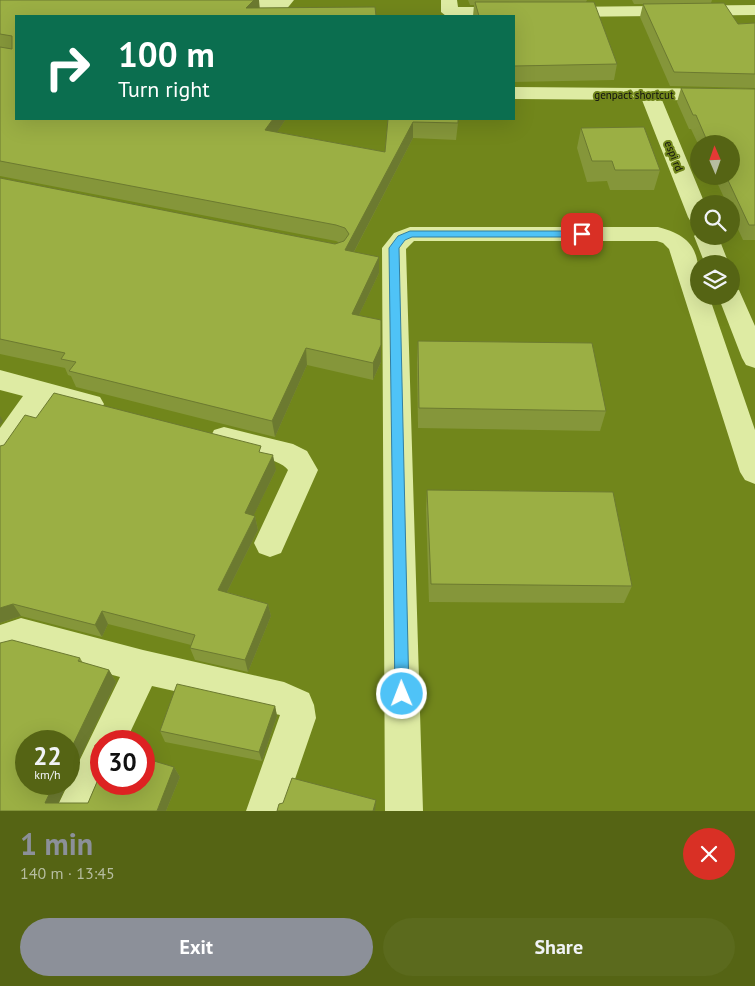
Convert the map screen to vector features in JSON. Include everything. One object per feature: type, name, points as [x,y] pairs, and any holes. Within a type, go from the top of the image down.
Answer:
[{"type":"street","points":[[235,0],[281,8]]},
{"type":"street","points":[[450,10],[527,12]]},
{"type":"street","points":[[547,12],[755,10]]},
{"type":"street","name":"genpact shortcut","points":[[515,93],[755,95]]},
{"type":"street","name":"espi rd","points":[[650,95],[690,195]]},
{"type":"street","points":[[404,811],[394,248],[402,238],[410,234],[658,234],[671,238],[680,246],[755,472]]},
{"type":"street","points":[[734,305],[755,358]]},
{"type":"street","points":[[0,380],[119,411]]},
{"type":"street","points":[[0,450],[42,391]]},
{"type":"street","points":[[196,430],[283,452],[298,460],[302,470],[270,543]]},
{"type":"street","points":[[0,640],[21,634],[143,667],[284,699],[296,705],[298,718],[265,811]]},
{"type":"street","points":[[112,730],[143,667]]},
{"type":"street","points":[[74,811],[90,777]]},
{"type":"building","points":[[0,0],[254,0],[246,8],[375,7],[376,15],[15,15],[15,120],[272,120],[265,130],[385,152],[388,120],[458,120],[458,123],[413,122],[345,250],[379,257],[352,314],[381,320],[381,345],[373,363],[306,348],[272,421],[69,371],[76,362],[61,359],[65,353],[0,339],[0,178],[335,244],[344,241],[349,234],[345,228],[336,225],[0,161],[0,47],[12,49],[12,36],[0,34]]},
{"type":"building","points":[[475,2],[594,2],[617,64],[515,66],[515,15],[479,15]]},
{"type":"building","points":[[724,3],[738,24],[755,23],[755,74],[674,72],[643,4]]},
{"type":"building","points":[[681,88],[755,89],[755,225],[749,225],[740,206],[740,195],[735,195],[730,185],[740,185],[740,135],[705,135],[696,115],[693,115]]},
{"type":"building","points":[[644,127],[660,170],[615,170],[612,161],[592,161],[581,128]]},
{"type":"building","points":[[418,341],[592,343],[606,411],[419,408]]},
{"type":"building","points":[[54,393],[261,446],[259,452],[273,455],[245,513],[255,516],[218,590],[268,604],[245,660],[190,648],[195,635],[102,611],[95,625],[13,604],[0,608],[0,446],[4,445],[25,415],[36,418]]},
{"type":"building","points":[[427,490],[613,492],[632,586],[431,584]]},
{"type":"building","points":[[12,640],[80,658],[78,661],[109,670],[80,730],[15,730],[15,795],[49,795],[45,803],[88,803],[91,795],[155,795],[155,761],[174,767],[157,811],[0,811],[0,643]]},
{"type":"building","points":[[177,684],[275,706],[259,752],[160,731]]},
{"type":"building","points":[[292,778],[376,800],[373,811],[277,811],[279,804],[283,803]]},
{"type":"route","points":[[402,694],[394,248],[402,238],[410,234],[582,234]]}]
